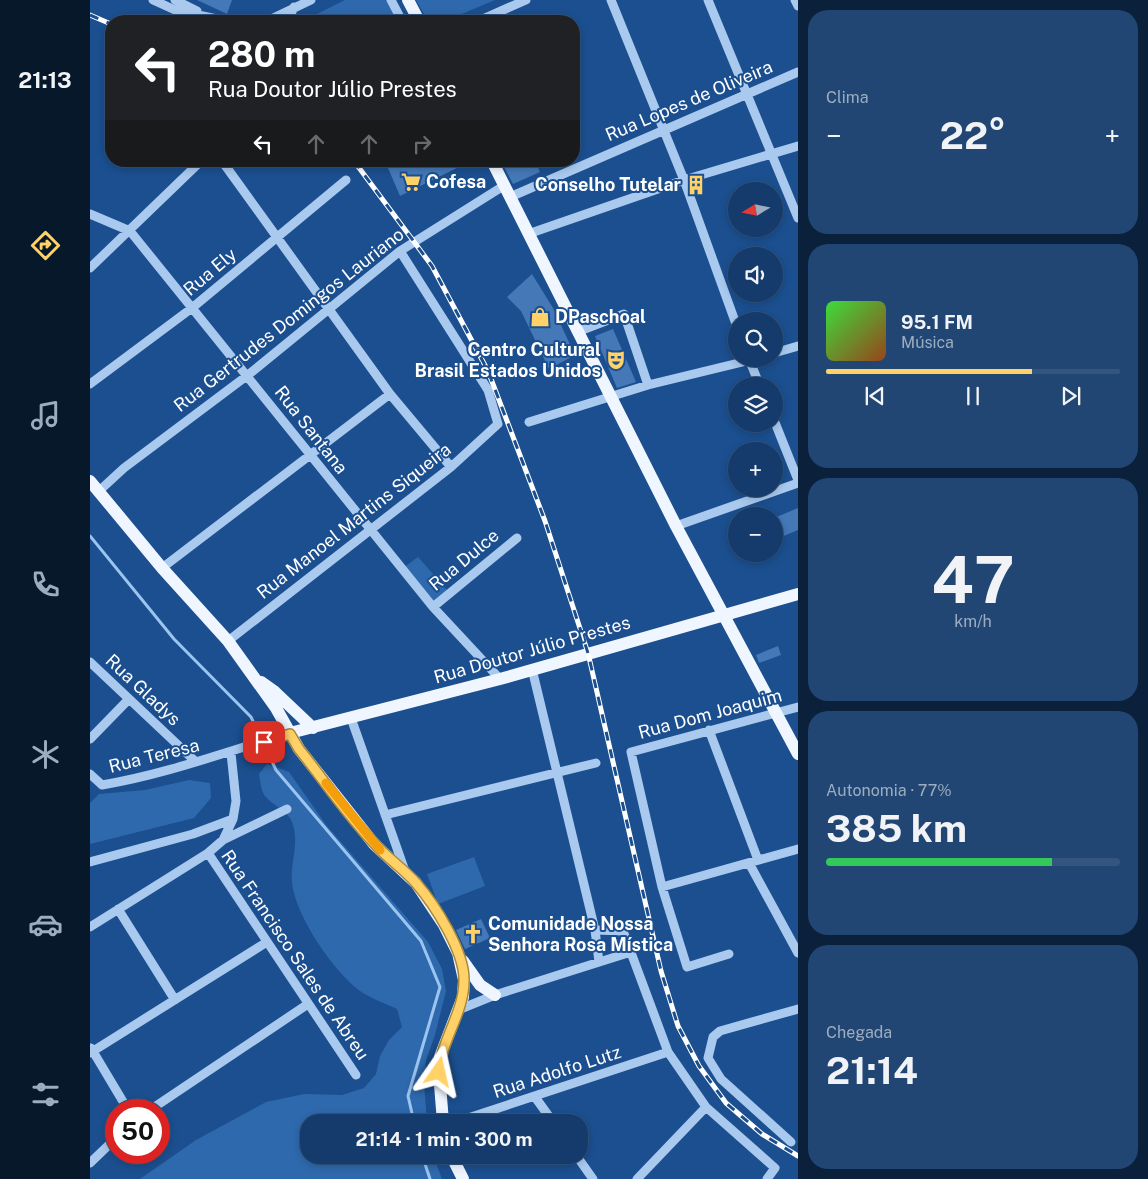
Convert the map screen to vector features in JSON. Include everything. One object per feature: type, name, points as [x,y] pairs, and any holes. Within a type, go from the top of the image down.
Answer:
[{"type":"main road","points":[[408,0],[416,15]]},
{"type":"main road","points":[[495,167],[676,526],[798,754]]},
{"type":"main road","points":[[90,481],[162,568],[228,641],[255,678],[299,749],[374,844],[405,873],[428,899],[458,953],[480,985],[495,995]]},
{"type":"main road","name":"Rua Doutor Júlio Prestes","points":[[290,734],[500,678],[798,594]]},
{"type":"main road","points":[[255,678],[275,692],[313,728]]},
{"type":"main road","points":[[442,1114],[439,1072],[440,1057],[458,1010],[464,980],[458,953]]},
{"type":"main road","points":[[456,1164],[464,1179]]},
{"type":"street","points":[[153,0],[175,10],[199,15]]},
{"type":"street","points":[[175,0],[204,15]]},
{"type":"street","points":[[279,15],[311,0]]},
{"type":"street","points":[[392,0],[399,15]]},
{"type":"street","points":[[612,0],[662,130],[684,180],[732,312]]},
{"type":"street","points":[[708,0],[798,218]]},
{"type":"street","points":[[795,0],[798,6]]},
{"type":"street","points":[[492,15],[523,1]]},
{"type":"street","points":[[291,15],[294,7]]},
{"type":"street","name":"Rua Lopes de Oliveira","points":[[580,162],[798,72]]},
{"type":"street","points":[[528,234],[684,180],[798,146]]},
{"type":"street","points":[[90,268],[195,167]]},
{"type":"street","points":[[226,167],[390,394],[451,467]]},
{"type":"street","name":"Rua Lopes de Oliveira","points":[[508,191],[569,167]]},
{"type":"street","name":"Rua Ely","points":[[90,384],[192,308],[346,180]]},
{"type":"street","name":"Rua Gertrudes Domingos Lauriano","points":[[99,490],[124,468],[248,375],[330,310],[400,251],[508,191]]},
{"type":"street","name":"Rua Santana","points":[[90,214],[130,231],[248,375],[433,608],[500,678]]},
{"type":"street","name":"Rua Manoel Martins Siqueira","points":[[228,641],[451,467],[498,424],[488,390],[400,251]]},
{"type":"street","points":[[577,332],[624,314],[648,385]]},
{"type":"street","points":[[783,350],[798,346]]},
{"type":"street","points":[[529,422],[648,385],[728,365]]},
{"type":"street","points":[[162,568],[390,394]]},
{"type":"street","points":[[676,526],[798,482],[779,432]]},
{"type":"street","name":"Rua Dulce","points":[[433,608],[517,538]]},
{"type":"street","name":"Rua Gladys","points":[[90,662],[128,700],[196,762]]},
{"type":"street","points":[[532,669],[595,930],[599,962]]},
{"type":"street","points":[[90,739],[128,700]]},
{"type":"street","name":"Rua Dom Joaquim","points":[[662,887],[631,752],[798,707]]},
{"type":"street","points":[[351,718],[405,873]]},
{"type":"street","points":[[709,730],[754,861],[798,953]]},
{"type":"street","name":"Rua Doutor Júlio Prestes","points":[[252,745],[290,734]]},
{"type":"street","name":"Rua Teresa","points":[[90,774],[102,785],[134,780],[231,753],[252,745]]},
{"type":"street","points":[[223,840],[233,819],[236,801],[231,753]]},
{"type":"street","points":[[385,816],[596,763]]},
{"type":"street","points":[[90,927],[208,852],[223,840],[287,809]]},
{"type":"street","points":[[90,862],[193,834],[233,819]]},
{"type":"street","points":[[729,954],[688,968],[662,887],[798,849]]},
{"type":"street","name":"Rua Francisco Sales de Abreu","points":[[208,852],[356,1075]]},
{"type":"street","points":[[118,909],[175,1000]]},
{"type":"street","points":[[595,930],[623,931],[668,1052],[706,1107],[775,1168],[767,1179]]},
{"type":"street","points":[[121,1099],[91,1051],[267,942]]},
{"type":"street","points":[[458,1010],[495,995],[631,952]]},
{"type":"street","points":[[166,1099],[308,1004]]},
{"type":"street","points":[[791,1142],[721,1079],[708,1058],[713,1038],[720,1032],[798,1009]]},
{"type":"street","name":"Rua Adolfo Lutz","points":[[481,1114],[668,1052]]},
{"type":"street","points":[[535,1097],[547,1114]]},
{"type":"street","points":[[638,1179],[706,1107]]},
{"type":"street","points":[[90,1163],[105,1149]]},
{"type":"street","points":[[582,1164],[593,1179]]},
{"type":"shaded area","points":[[345,0],[387,0],[395,15],[315,15]]},
{"type":"shaded area","points":[[416,0],[495,0],[459,15],[425,15]]},
{"type":"shaded area","points":[[418,557],[447,590],[432,603],[403,568]]},
{"type":"shaded area","points":[[267,764],[289,772],[327,826],[428,942],[442,969],[446,991],[435,1035],[426,1060],[424,1083],[426,1114],[300,1114],[300,1164],[436,1164],[442,1179],[140,1179],[162,1164],[170,1164],[170,1158],[196,1140],[266,1102],[304,1094],[342,1095],[364,1088],[376,1074],[380,1056],[389,1040],[402,1027],[397,1009],[363,993],[352,984],[329,958],[308,927],[300,911],[292,882],[295,837],[292,822],[287,815],[265,796],[259,774]]},
{"type":"shaded area","points":[[189,780],[210,783],[211,798],[194,818],[90,844],[90,803],[99,794],[145,790]]},
{"type":"shaded area","points":[[474,857],[485,886],[438,904],[427,874]]},
{"type":"building","points":[[197,0],[232,0],[227,14]]},
{"type":"building","name":"Cofesa","points":[[388,167],[459,167],[400,196]]},
{"type":"building","points":[[504,167],[538,167],[540,172],[513,184]]},
{"type":"building","name":"DPaschoal","points":[[532,274],[553,308],[575,355],[549,369],[521,311],[507,297]]},
{"type":"building","name":"Centro Cultural Brasil Estados Unidos","points":[[613,329],[636,382],[617,388],[595,336]]},
{"type":"building","points":[[798,508],[798,530],[783,536],[783,514]]},
{"type":"building","points":[[778,646],[781,655],[759,663],[756,655]]},
{"type":"building","name":"Comunidade Nossa Senhora Rosa Mística","points":[[481,919],[490,938],[465,949],[456,930]]},
{"type":"waterway","points":[[90,536],[174,639],[251,717],[276,770],[421,941],[440,987],[408,1096],[412,1114]]},
{"type":"waterway","points":[[425,1164],[430,1179]]},
{"type":"railway","points":[[90,15],[105,21]]},
{"type":"railway","points":[[358,167],[432,266],[488,371],[545,521],[588,653],[661,971],[678,1026],[699,1066],[726,1103],[762,1134],[798,1156]]},
{"type":"slow traffic","points":[[326,783],[380,850]]},
{"type":"place","name":"Cofesa","points":[[411,182]]},
{"type":"place","name":"Conselho Tutelar","points":[[696,185]]},
{"type":"place","name":"DPaschoal","points":[[540,317]]},
{"type":"place","name":"Centro Cultural Brasil Estados Unidos","points":[[616,360]]},
{"type":"place","name":"Comunidade Nossa Senhora Rosa Mística","points":[[473,934]]},
{"type":"route","points":[[264,742],[290,734],[299,749],[374,844],[416,882],[444,925],[458,953],[464,980],[463,997],[440,1057],[439,1072]]}]
